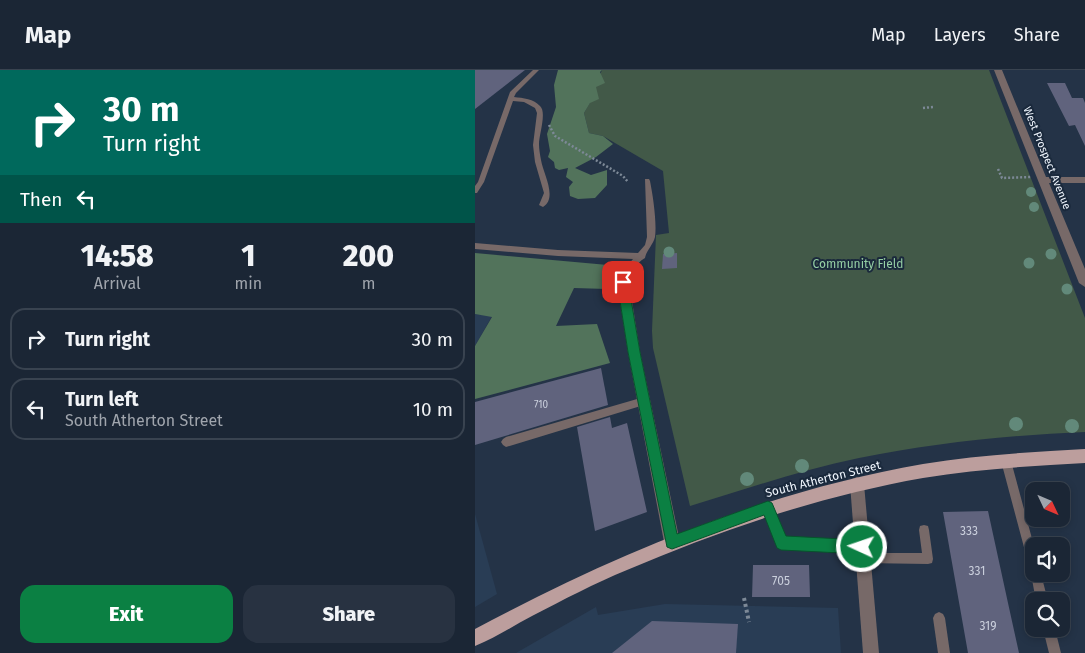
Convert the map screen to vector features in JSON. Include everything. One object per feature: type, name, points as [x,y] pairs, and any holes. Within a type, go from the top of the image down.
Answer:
[{"type":"main road","name":"South Atherton Street","points":[[475,638],[556,594],[672,542],[768,507],[857,484],[945,469],[1006,461],[1085,456]]},
{"type":"street","name":"West Prospect Avenue","points":[[998,70],[1085,283]]},
{"type":"street","points":[[1042,178],[1085,180]]},
{"type":"street","points":[[623,282],[672,542]]},
{"type":"street","points":[[857,484],[871,653]]},
{"type":"lane","points":[[475,191],[481,182],[513,92],[535,70]]},
{"type":"lane","points":[[510,99],[525,100],[538,107],[536,145],[538,162],[547,193],[543,205]]},
{"type":"lane","points":[[623,282],[630,268],[642,256],[651,237],[650,197],[647,181]]},
{"type":"lane","points":[[475,246],[642,256]]},
{"type":"lane","points":[[507,442],[644,401]]},
{"type":"lane","points":[[1006,461],[1026,537]]},
{"type":"lane","points":[[768,507],[781,543],[928,559],[924,530]]},
{"type":"lane","points":[[939,618],[943,653]]},
{"type":"lane","points":[[1051,637],[1055,653]]},
{"type":"path","points":[[538,107],[555,136],[623,176],[628,182]]},
{"type":"path","points":[[923,108],[933,107]]},
{"type":"path","points":[[998,169],[1002,178],[1042,178]]},
{"type":"path","points":[[744,598],[749,622]]},
{"type":"shaded area","points":[[475,314],[492,316],[475,346]]},
{"type":"shaded area","points":[[475,514],[497,594],[475,607]]},
{"type":"shaded area","points":[[665,604],[838,608],[841,653],[516,653],[596,607],[598,615]]},
{"type":"green space","points":[[558,70],[602,70],[600,72],[605,83],[596,87],[599,99],[590,103],[584,113],[589,133],[603,136],[613,144],[596,157],[575,168],[591,175],[607,170],[607,185],[595,198],[578,199],[570,196],[569,187],[573,182],[566,177],[568,168],[559,170],[555,168],[554,162],[548,157],[550,151],[547,134],[556,107],[554,85]]},
{"type":"green space","name":"Community Field","points":[[602,70],[989,70],[1085,318],[1085,432],[971,440],[859,458],[816,468],[690,506],[653,348],[656,235],[669,233],[663,171],[603,136],[589,133],[584,113],[596,92],[595,87]]},
{"type":"green space","points":[[475,253],[619,266],[607,289],[574,288],[556,326],[597,324],[610,363],[475,399],[475,346],[492,317],[475,314]]},
{"type":"building","points":[[475,70],[525,70],[475,109]]},
{"type":"building","points":[[1047,83],[1065,83],[1072,98],[1083,98],[1085,103],[1085,146],[1075,125],[1069,126]]},
{"type":"building","points":[[677,253],[677,268],[662,269],[663,254]]},
{"type":"building","points":[[601,368],[608,405],[475,445],[475,402]]},
{"type":"building","points":[[610,417],[612,428],[627,423],[647,512],[595,531],[577,427]]},
{"type":"building","points":[[988,511],[1019,653],[968,653],[943,512]]},
{"type":"building","points":[[753,565],[809,565],[810,597],[752,597]]},
{"type":"building","points":[[652,621],[738,624],[736,653],[612,653]]},
{"type":"route","points":[[623,282],[634,352],[672,542],[768,507],[781,543],[862,547]]}]
